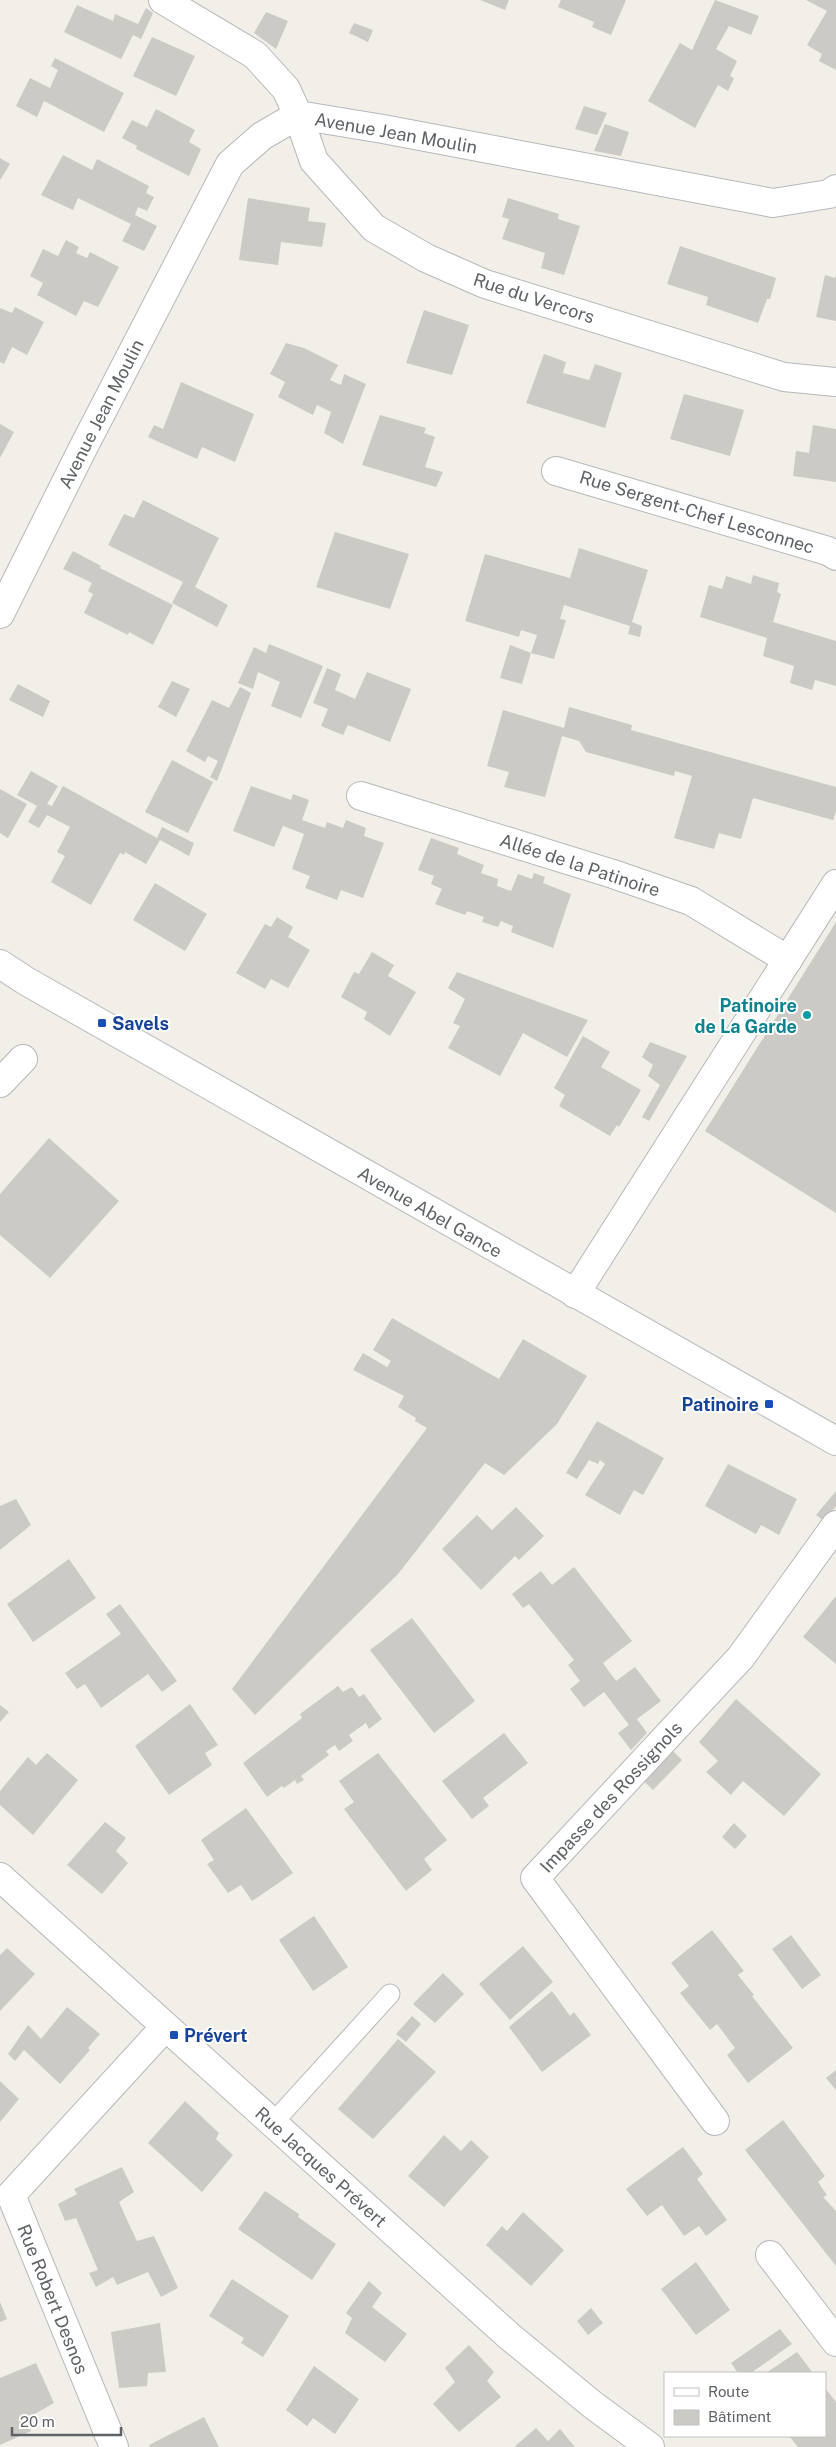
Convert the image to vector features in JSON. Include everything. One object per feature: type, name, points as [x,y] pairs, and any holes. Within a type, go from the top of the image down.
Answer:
[{"type":"street","name":"Rue du Vercors","points":[[163,0],[255,55],[286,89],[314,161],[374,228],[426,258],[485,284],[784,376],[836,382]]},
{"type":"street","name":"Avenue Jean Moulin","points":[[0,614],[82,450],[230,164],[262,136],[298,116],[383,129],[773,204],[830,194],[836,189]]},
{"type":"street","name":"Rue Sergent-Chef Lesconnec","points":[[556,471],[828,551],[836,556]]},
{"type":"street","name":"Allée de la Patinoire","points":[[361,796],[613,874],[691,901],[788,960]]},
{"type":"street","points":[[575,1294],[836,884]]},
{"type":"street","name":"Avenue Abel Gance","points":[[0,964],[26,981],[836,1441]]},
{"type":"street","name":"Avenue Abel Gance","points":[[0,972],[26,981]]},
{"type":"street","points":[[0,1083],[23,1059]]},
{"type":"street","name":"Impasse des Rossignols","points":[[715,2121],[535,1878],[740,1657],[836,1526]]},
{"type":"street","name":"Rue Jacques Prévert","points":[[0,1877],[509,2336],[593,2406],[650,2447]]},
{"type":"street","name":"Rue Robert Desnos","points":[[114,2447],[10,2195],[165,2027]]},
{"type":"street","points":[[770,2255],[836,2342]]},
{"type":"lane","points":[[272,2124],[390,1994]]},
{"type":"building","points":[[480,0],[509,0],[505,10]]},
{"type":"building","points":[[561,0],[626,0],[611,35],[592,27],[594,22],[558,7]]},
{"type":"building","points":[[715,0],[759,16],[751,35],[729,26],[716,49],[737,61],[730,76],[734,78],[728,91],[718,85],[695,128],[648,101],[680,43],[692,50]]},
{"type":"building","points":[[806,0],[836,0],[836,70],[819,61],[822,54],[807,45],[827,11]]},
{"type":"building","points":[[77,5],[113,21],[115,14],[138,24],[146,8],[153,13],[141,39],[133,35],[121,59],[64,32]]},
{"type":"building","points":[[266,12],[288,21],[276,49],[254,33]]},
{"type":"building","points":[[354,23],[373,30],[368,42],[349,33]]},
{"type":"building","points":[[152,37],[195,56],[176,96],[133,76]]},
{"type":"building","points":[[55,58],[124,93],[104,132],[44,101],[37,117],[16,106],[30,78],[50,88],[58,70],[51,66]]},
{"type":"building","points":[[584,106],[607,113],[597,135],[575,129]]},
{"type":"building","points":[[156,109],[195,130],[189,142],[201,149],[189,176],[136,149],[137,146],[122,138],[132,120],[147,127]]},
{"type":"building","points":[[605,124],[629,132],[621,156],[594,151]]},
{"type":"building","points":[[63,155],[92,170],[97,159],[149,186],[146,193],[154,197],[147,211],[138,207],[135,215],[157,226],[144,251],[122,241],[131,224],[78,198],[73,210],[41,195]]},
{"type":"building","points":[[0,158],[10,164],[0,180]]},
{"type":"building","points":[[248,198],[310,208],[308,221],[326,223],[322,247],[281,242],[278,265],[239,260]]},
{"type":"building","points":[[508,198],[559,214],[558,219],[580,226],[564,275],[541,268],[545,253],[502,239],[509,219],[502,217]]},
{"type":"building","points":[[66,240],[79,247],[76,253],[87,258],[90,252],[119,267],[98,307],[84,301],[76,316],[37,295],[43,283],[30,276],[43,249],[58,256]]},
{"type":"building","points":[[680,246],[776,278],[770,299],[767,299],[758,323],[706,305],[708,297],[667,284]]},
{"type":"building","points":[[836,274],[836,321],[816,317],[825,275],[835,278]]},
{"type":"building","points":[[15,307],[44,322],[27,355],[12,347],[4,364],[0,362],[0,308],[12,313]]},
{"type":"building","points":[[424,310],[469,325],[452,375],[406,363]]},
{"type":"building","points":[[286,343],[304,348],[338,365],[330,380],[341,385],[344,374],[366,384],[343,444],[324,433],[331,412],[317,405],[313,415],[278,397],[285,382],[270,374]]},
{"type":"building","points":[[544,354],[566,362],[563,373],[589,380],[595,364],[622,373],[605,428],[526,403]]},
{"type":"building","points":[[181,382],[254,414],[235,462],[202,447],[197,459],[148,437],[154,425],[163,429]]},
{"type":"building","points":[[684,394],[744,410],[730,456],[670,439]]},
{"type":"building","points":[[380,415],[426,428],[424,433],[435,437],[425,467],[443,472],[436,487],[362,465]]},
{"type":"building","points":[[0,424],[14,432],[0,458]]},
{"type":"building","points":[[813,425],[836,429],[836,482],[793,476],[796,451],[809,453]]},
{"type":"building","points":[[143,500],[219,538],[195,587],[228,605],[217,627],[172,603],[183,582],[108,545],[124,514],[134,518]]},
{"type":"building","points":[[335,532],[409,554],[390,609],[316,587]]},
{"type":"building","points":[[579,548],[648,570],[632,622],[642,626],[640,637],[628,634],[630,626],[564,605],[560,619],[566,620],[554,659],[531,653],[537,635],[521,630],[519,637],[465,621],[485,554],[570,578]]},
{"type":"building","points":[[73,551],[101,566],[100,568],[173,605],[153,645],[129,632],[128,635],[84,613],[93,594],[88,591],[92,583],[63,569]]},
{"type":"building","points":[[753,575],[779,583],[777,592],[781,594],[773,622],[836,641],[836,686],[815,680],[812,690],[790,683],[794,666],[763,656],[767,638],[700,617],[709,585],[722,589],[726,576],[751,584]]},
{"type":"building","points":[[269,644],[323,666],[301,718],[271,706],[280,682],[258,672],[253,689],[238,683],[254,647],[266,653]]},
{"type":"building","points":[[510,645],[531,653],[522,684],[500,678]]},
{"type":"building","points":[[327,668],[341,674],[335,690],[355,699],[367,672],[411,689],[390,742],[348,725],[343,735],[321,726],[328,709],[313,703]]},
{"type":"building","points":[[172,681],[190,689],[176,717],[158,707]]},
{"type":"building","points":[[18,684],[50,701],[43,717],[9,700]]},
{"type":"building","points":[[240,687],[251,693],[217,781],[210,777],[218,761],[208,756],[205,762],[186,751],[212,700],[229,708]]},
{"type":"building","points":[[569,707],[632,725],[631,730],[836,787],[836,811],[833,820],[753,798],[741,839],[719,833],[714,849],[674,838],[692,776],[675,771],[674,776],[586,752],[579,741],[562,736],[545,797],[504,787],[509,772],[487,766],[503,710],[564,728]]},
{"type":"building","points":[[172,760],[213,782],[188,833],[145,812]]},
{"type":"building","points":[[31,771],[58,786],[47,804],[52,806],[63,786],[157,838],[162,827],[194,843],[189,856],[160,840],[146,864],[125,852],[124,855],[120,853],[91,905],[51,882],[65,856],[57,852],[70,827],[47,815],[39,828],[28,822],[37,806],[17,795]]},
{"type":"building","points":[[251,786],[291,800],[293,794],[309,800],[302,820],[325,828],[327,822],[343,828],[346,820],[366,828],[364,836],[384,843],[363,898],[341,890],[337,900],[305,888],[310,876],[292,869],[304,834],[283,826],[274,847],[233,831]]},
{"type":"building","points":[[0,789],[27,804],[8,838],[0,833]]},
{"type":"building","points":[[431,838],[459,848],[457,854],[484,865],[481,873],[498,879],[497,886],[511,891],[518,874],[532,879],[534,873],[545,877],[543,883],[571,894],[553,948],[511,932],[513,926],[501,921],[498,927],[482,922],[484,917],[467,911],[465,915],[435,904],[442,889],[431,884],[434,876],[418,870]]},
{"type":"building","points":[[155,883],[207,914],[185,951],[133,920]]},
{"type":"building","points":[[277,917],[293,927],[288,937],[310,950],[288,988],[271,979],[265,989],[236,973],[265,924],[271,927]]},
{"type":"building","name":"Patinoire de La Garde","points":[[836,922],[836,1213],[705,1131]]},
{"type":"building","points":[[372,952],[394,965],[388,976],[416,992],[390,1036],[364,1019],[367,1012],[341,997],[354,972],[359,974]]},
{"type":"building","points":[[457,972],[588,1020],[567,1057],[523,1033],[500,1076],[448,1048],[460,1026],[453,1023],[465,999],[448,988]]},
{"type":"building","points":[[583,1036],[610,1052],[601,1067],[641,1090],[619,1127],[617,1125],[610,1136],[559,1106],[565,1095],[554,1088]]},
{"type":"building","points":[[650,1042],[687,1056],[649,1121],[642,1117],[660,1085],[648,1076],[653,1065],[642,1057]]},
{"type":"building","points":[[49,1138],[119,1201],[50,1278],[0,1235],[0,1194]]},
{"type":"building","points":[[392,1318],[499,1379],[523,1339],[587,1376],[557,1424],[504,1475],[485,1463],[398,1574],[255,1715],[232,1689],[427,1428],[415,1421],[416,1418],[398,1407],[404,1396],[353,1370],[363,1353],[387,1367],[391,1361],[373,1350]]},
{"type":"building","points":[[597,1421],[664,1458],[643,1495],[634,1490],[620,1515],[585,1495],[605,1464],[600,1460],[598,1464],[589,1460],[577,1479],[566,1473]]},
{"type":"building","points":[[728,1464],[797,1499],[779,1535],[761,1525],[756,1534],[705,1506]]},
{"type":"building","points":[[836,1491],[836,1506],[824,1521],[816,1515]]},
{"type":"building","points":[[16,1499],[31,1525],[0,1550],[0,1506]]},
{"type":"building","points":[[516,1507],[544,1536],[519,1560],[515,1556],[481,1590],[442,1549],[477,1515],[492,1530]]},
{"type":"building","points":[[69,1559],[96,1598],[33,1642],[7,1604]]},
{"type":"building","points":[[574,1567],[632,1641],[603,1663],[616,1681],[635,1667],[661,1701],[637,1719],[647,1733],[631,1750],[618,1733],[629,1725],[604,1692],[584,1707],[570,1689],[580,1681],[568,1665],[574,1660],[529,1604],[523,1608],[512,1594],[541,1571],[552,1585]]},
{"type":"building","points":[[836,1596],[836,1664],[803,1637]]},
{"type":"building","points":[[120,1604],[177,1681],[162,1692],[148,1674],[101,1708],[85,1684],[77,1689],[65,1673],[121,1634],[106,1614]]},
{"type":"building","points":[[412,1618],[475,1701],[434,1733],[370,1650]]},
{"type":"building","points":[[338,1686],[343,1692],[352,1687],[359,1697],[364,1694],[382,1719],[369,1729],[366,1723],[349,1735],[353,1741],[339,1751],[335,1745],[326,1751],[329,1755],[301,1776],[304,1780],[297,1784],[295,1780],[284,1788],[282,1786],[267,1797],[243,1763],[302,1718],[300,1714]]},
{"type":"building","points":[[736,1699],[821,1774],[784,1816],[743,1781],[731,1795],[706,1772],[718,1761],[699,1742]]},
{"type":"building","points":[[190,1704],[218,1745],[205,1753],[212,1765],[169,1795],[135,1746]]},
{"type":"building","points":[[0,1705],[9,1712],[0,1722]]},
{"type":"building","points":[[504,1733],[528,1763],[483,1798],[489,1806],[472,1819],[442,1781]]},
{"type":"building","points":[[669,1747],[682,1760],[653,1790],[640,1777]]},
{"type":"building","points":[[47,1753],[78,1780],[33,1835],[0,1805],[0,1791],[28,1757],[36,1765]]},
{"type":"building","points":[[378,1753],[447,1840],[424,1859],[432,1870],[406,1891],[344,1809],[354,1802],[339,1781]]},
{"type":"building","points":[[246,1808],[293,1873],[252,1901],[241,1885],[228,1893],[207,1864],[214,1860],[201,1840]]},
{"type":"building","points":[[105,1822],[126,1838],[116,1851],[128,1863],[102,1894],[67,1865]]},
{"type":"building","points":[[734,1823],[747,1836],[735,1849],[722,1837]]},
{"type":"building","points":[[314,1916],[348,1967],[313,1991],[279,1940]]},
{"type":"building","points":[[712,1930],[744,1971],[738,1975],[754,1995],[752,1996],[793,2048],[748,2083],[727,2055],[735,2048],[717,2024],[710,2030],[680,1993],[689,1986],[671,1963]]},
{"type":"building","points":[[791,1935],[821,1975],[802,1989],[772,1949]]},
{"type":"building","points":[[523,1946],[553,1982],[510,2020],[479,1984]]},
{"type":"building","points":[[7,1948],[35,1974],[0,2011],[0,1955]]},
{"type":"building","points":[[443,1973],[464,1994],[435,2023],[413,2004]]},
{"type":"building","points":[[552,1991],[570,2016],[574,2012],[591,2035],[542,2072],[509,2027]]},
{"type":"building","points":[[67,2007],[100,2034],[88,2048],[90,2050],[60,2084],[24,2050],[15,2061],[8,2054],[28,2025],[41,2039]]},
{"type":"building","points":[[412,2016],[421,2024],[406,2042],[396,2034]]},
{"type":"building","points":[[398,2039],[436,2072],[373,2139],[338,2109]]},
{"type":"building","points":[[836,2070],[836,2090],[826,2078]]},
{"type":"building","points":[[0,2081],[19,2099],[0,2122]]},
{"type":"building","points":[[185,2101],[219,2133],[216,2139],[233,2155],[202,2192],[148,2143]]},
{"type":"building","points":[[783,2120],[825,2176],[818,2182],[827,2195],[823,2197],[836,2211],[836,2266],[745,2150]]},
{"type":"building","points":[[444,2135],[461,2151],[471,2140],[489,2157],[444,2207],[408,2176]]},
{"type":"building","points":[[683,2147],[703,2174],[697,2179],[727,2220],[706,2236],[699,2226],[684,2236],[662,2205],[647,2216],[626,2189]]},
{"type":"building","points":[[122,2167],[134,2192],[119,2202],[128,2222],[137,2241],[154,2236],[178,2288],[161,2297],[148,2272],[117,2285],[113,2277],[96,2287],[89,2273],[98,2270],[76,2218],[65,2221],[58,2204],[77,2194],[74,2189]]},
{"type":"building","points":[[265,2191],[299,2214],[298,2217],[336,2244],[312,2280],[238,2229]]},
{"type":"building","points":[[523,2212],[564,2250],[531,2286],[486,2245],[502,2226],[507,2231]]},
{"type":"building","points":[[696,2262],[730,2310],[696,2335],[661,2289]]},
{"type":"building","points":[[232,2279],[289,2316],[263,2357],[241,2343],[244,2338],[209,2316]]},
{"type":"building","points":[[369,2281],[382,2293],[372,2307],[407,2334],[385,2362],[345,2333],[352,2318],[346,2313]]},
{"type":"building","points":[[0,2302],[7,2319],[0,2322]]},
{"type":"building","points":[[591,2308],[603,2323],[588,2335],[577,2321]]},
{"type":"building","points":[[160,2323],[166,2372],[148,2373],[147,2386],[119,2388],[111,2332]]},
{"type":"building","points":[[780,2329],[792,2344],[752,2372],[737,2372],[731,2363]]},
{"type":"building","points":[[469,2345],[494,2372],[487,2381],[501,2397],[459,2432],[433,2404],[455,2382],[445,2368]]},
{"type":"building","points":[[797,2352],[812,2372],[767,2372]]},
{"type":"building","points":[[36,2363],[54,2403],[26,2419],[31,2431],[0,2445],[0,2378]]},
{"type":"building","points":[[314,2366],[359,2399],[335,2434],[313,2418],[307,2426],[286,2410]]},
{"type":"building","points":[[826,2389],[836,2402],[836,2447],[798,2447],[790,2437],[826,2437]]},
{"type":"building","points":[[204,2417],[219,2447],[150,2447],[149,2445]]},
{"type":"building","points":[[536,2428],[548,2441],[560,2429],[575,2447],[514,2447]]},
{"type":"place","name":"Patinoire de La Garde","points":[[807,1015]]},
{"type":"place","name":"Savels","points":[[102,1023]]},
{"type":"place","name":"Patinoire","points":[[769,1404]]},
{"type":"place","name":"Prévert","points":[[174,2035]]}]
